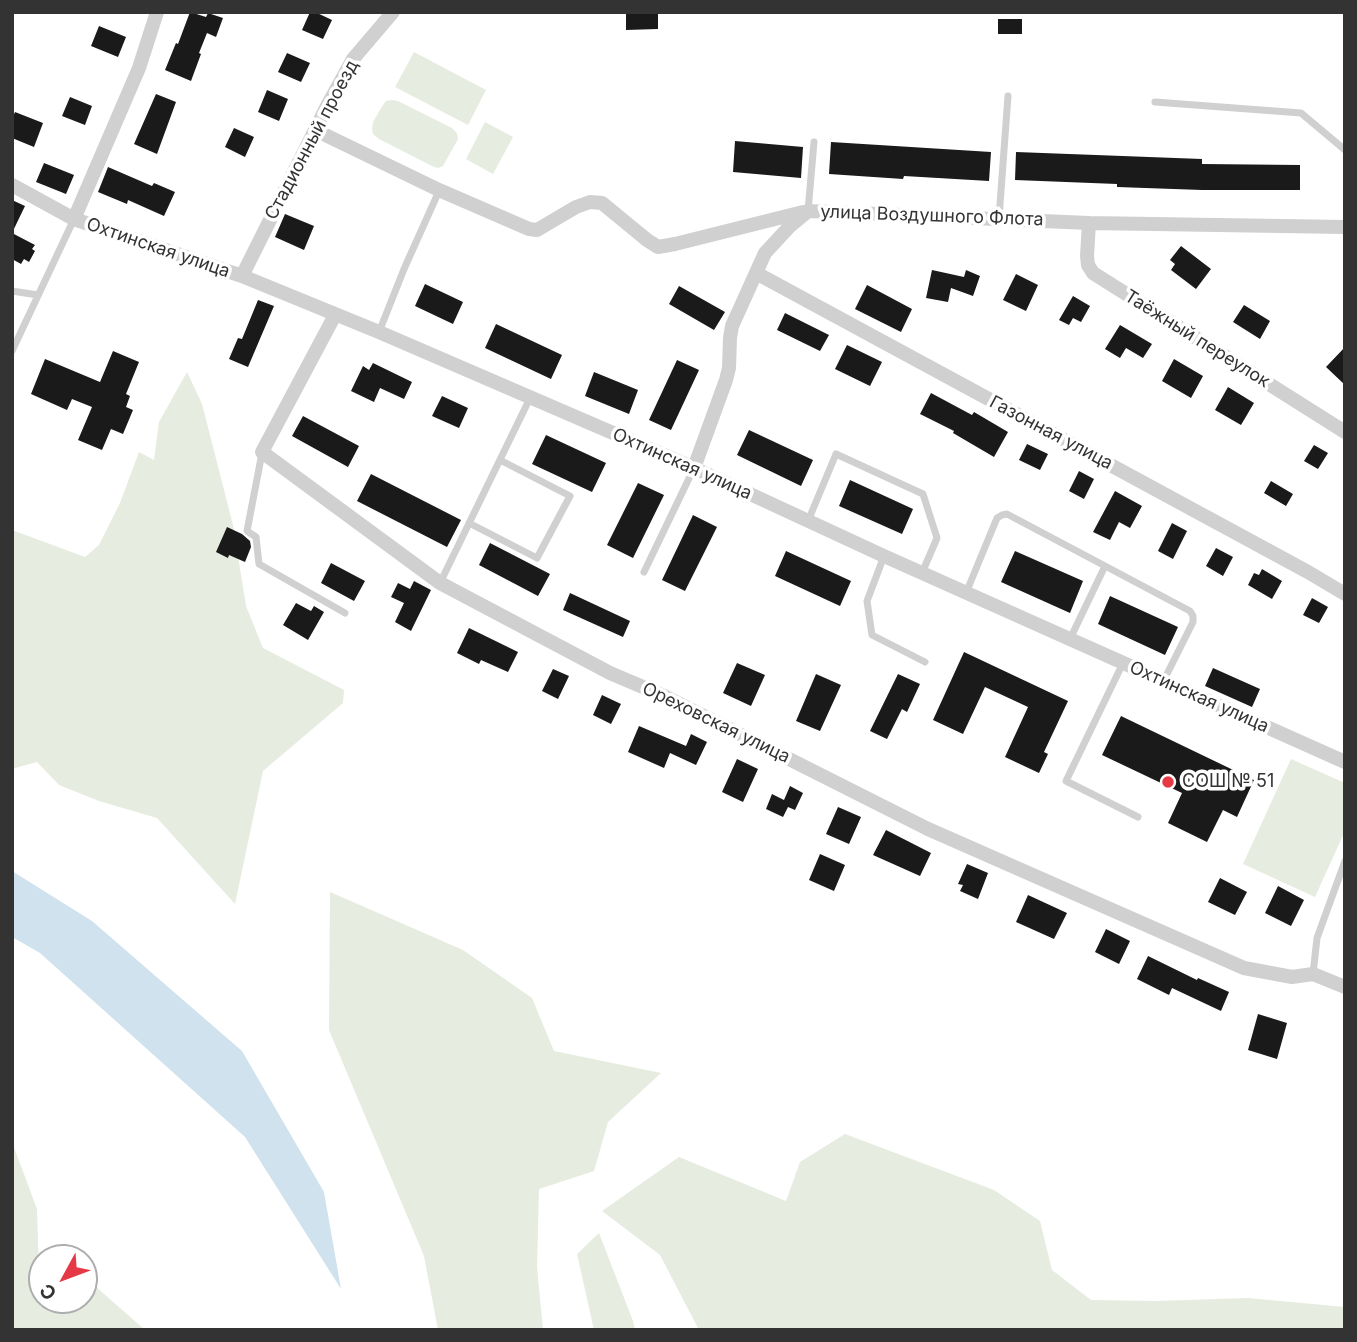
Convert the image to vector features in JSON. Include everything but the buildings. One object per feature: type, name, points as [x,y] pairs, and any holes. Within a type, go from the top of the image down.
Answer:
[{"type":"street","points":[[75,219],[139,68],[156,12]]},
{"type":"street","name":"Стадионный проезд","points":[[242,276],[315,130],[354,60],[393,12]]},
{"type":"street","points":[[315,130],[439,190],[529,229],[537,230],[576,207],[590,202],[602,203],[658,247],[808,211]]},
{"type":"street","name":"Охтинская улица","points":[[12,185],[75,219],[242,276],[694,468],[921,573],[1345,762]]},
{"type":"street","name":"улица Воздушного Флота","points":[[694,468],[726,380],[732,326],[765,253],[808,211],[1089,223],[1345,227]]},
{"type":"street","name":"Таёжный переулок","points":[[1089,223],[1087,256],[1093,273],[1345,432]]},
{"type":"street","name":"Газонная улица","points":[[756,273],[1345,594]]},
{"type":"street","points":[[262,452],[335,315]]},
{"type":"street","name":"Ореховская улица","points":[[262,452],[440,583],[610,673],[664,696],[928,829],[1244,968],[1292,977],[1313,974],[1345,987]]},
{"type":"lane","points":[[999,218],[1008,96]]},
{"type":"lane","points":[[1154,102],[1301,113],[1345,149]]},
{"type":"lane","points":[[808,211],[814,142]]},
{"type":"lane","points":[[379,332],[439,190]]},
{"type":"lane","points":[[12,351],[75,219]]},
{"type":"lane","points":[[12,291],[38,295]]},
{"type":"lane","points":[[440,583],[530,398]]},
{"type":"lane","points":[[262,452],[247,531],[256,537],[259,564],[345,613]]},
{"type":"lane","points":[[808,521],[836,454],[923,494],[937,538],[921,573]]},
{"type":"lane","points":[[469,523],[537,558],[569,496],[500,460]]},
{"type":"lane","points":[[644,572],[694,468]]},
{"type":"lane","points":[[966,593],[998,518],[1007,514],[1190,611],[1193,622],[1163,681]]},
{"type":"lane","points":[[884,556],[867,601],[872,635],[925,662]]},
{"type":"lane","points":[[1070,639],[1105,566]]},
{"type":"lane","points":[[1123,663],[1066,781],[1138,817]]},
{"type":"lane","points":[[1313,974],[1317,938],[1345,861]]},
{"type":"shaded area","points":[[414,52],[486,90],[468,125],[395,87]]},
{"type":"shaded area","points":[[392,100],[452,128],[457,133],[458,139],[443,166],[432,166],[373,134],[373,122],[386,101]]},
{"type":"shaded area","points":[[485,122],[513,137],[493,174],[466,159]]},
{"type":"shaded area","points":[[187,372],[202,404],[233,525],[246,606],[263,648],[344,690],[343,703],[263,771],[235,904],[157,818],[99,801],[59,785],[37,762],[12,769],[12,530],[85,557],[99,545],[120,503],[139,452],[154,460],[159,422]]},
{"type":"shaded area","points":[[1291,759],[1345,783],[1345,831],[1315,897],[1243,864]]},
{"type":"shaded area","points":[[330,892],[463,950],[532,998],[554,1051],[661,1073],[608,1122],[594,1171],[539,1189],[537,1267],[543,1330],[438,1330],[424,1256],[329,1030]]},
{"type":"shaded area","points":[[845,1134],[994,1190],[1040,1221],[1052,1270],[1091,1300],[1248,1298],[1345,1307],[1345,1330],[699,1330],[660,1255],[602,1211],[679,1157],[786,1201],[800,1162]]},
{"type":"shaded area","points":[[12,1142],[37,1209],[38,1244],[28,1244],[28,1314],[98,1314],[98,1289],[145,1330],[12,1330]]},
{"type":"shaded area","points":[[599,1233],[635,1330],[594,1330],[577,1254]]},
{"type":"water","points":[[12,871],[92,921],[242,1051],[324,1192],[341,1289],[245,1137],[40,953],[12,937]]},
{"type":"place","name":"СОШ № 51","points":[[1168,782]]}]
